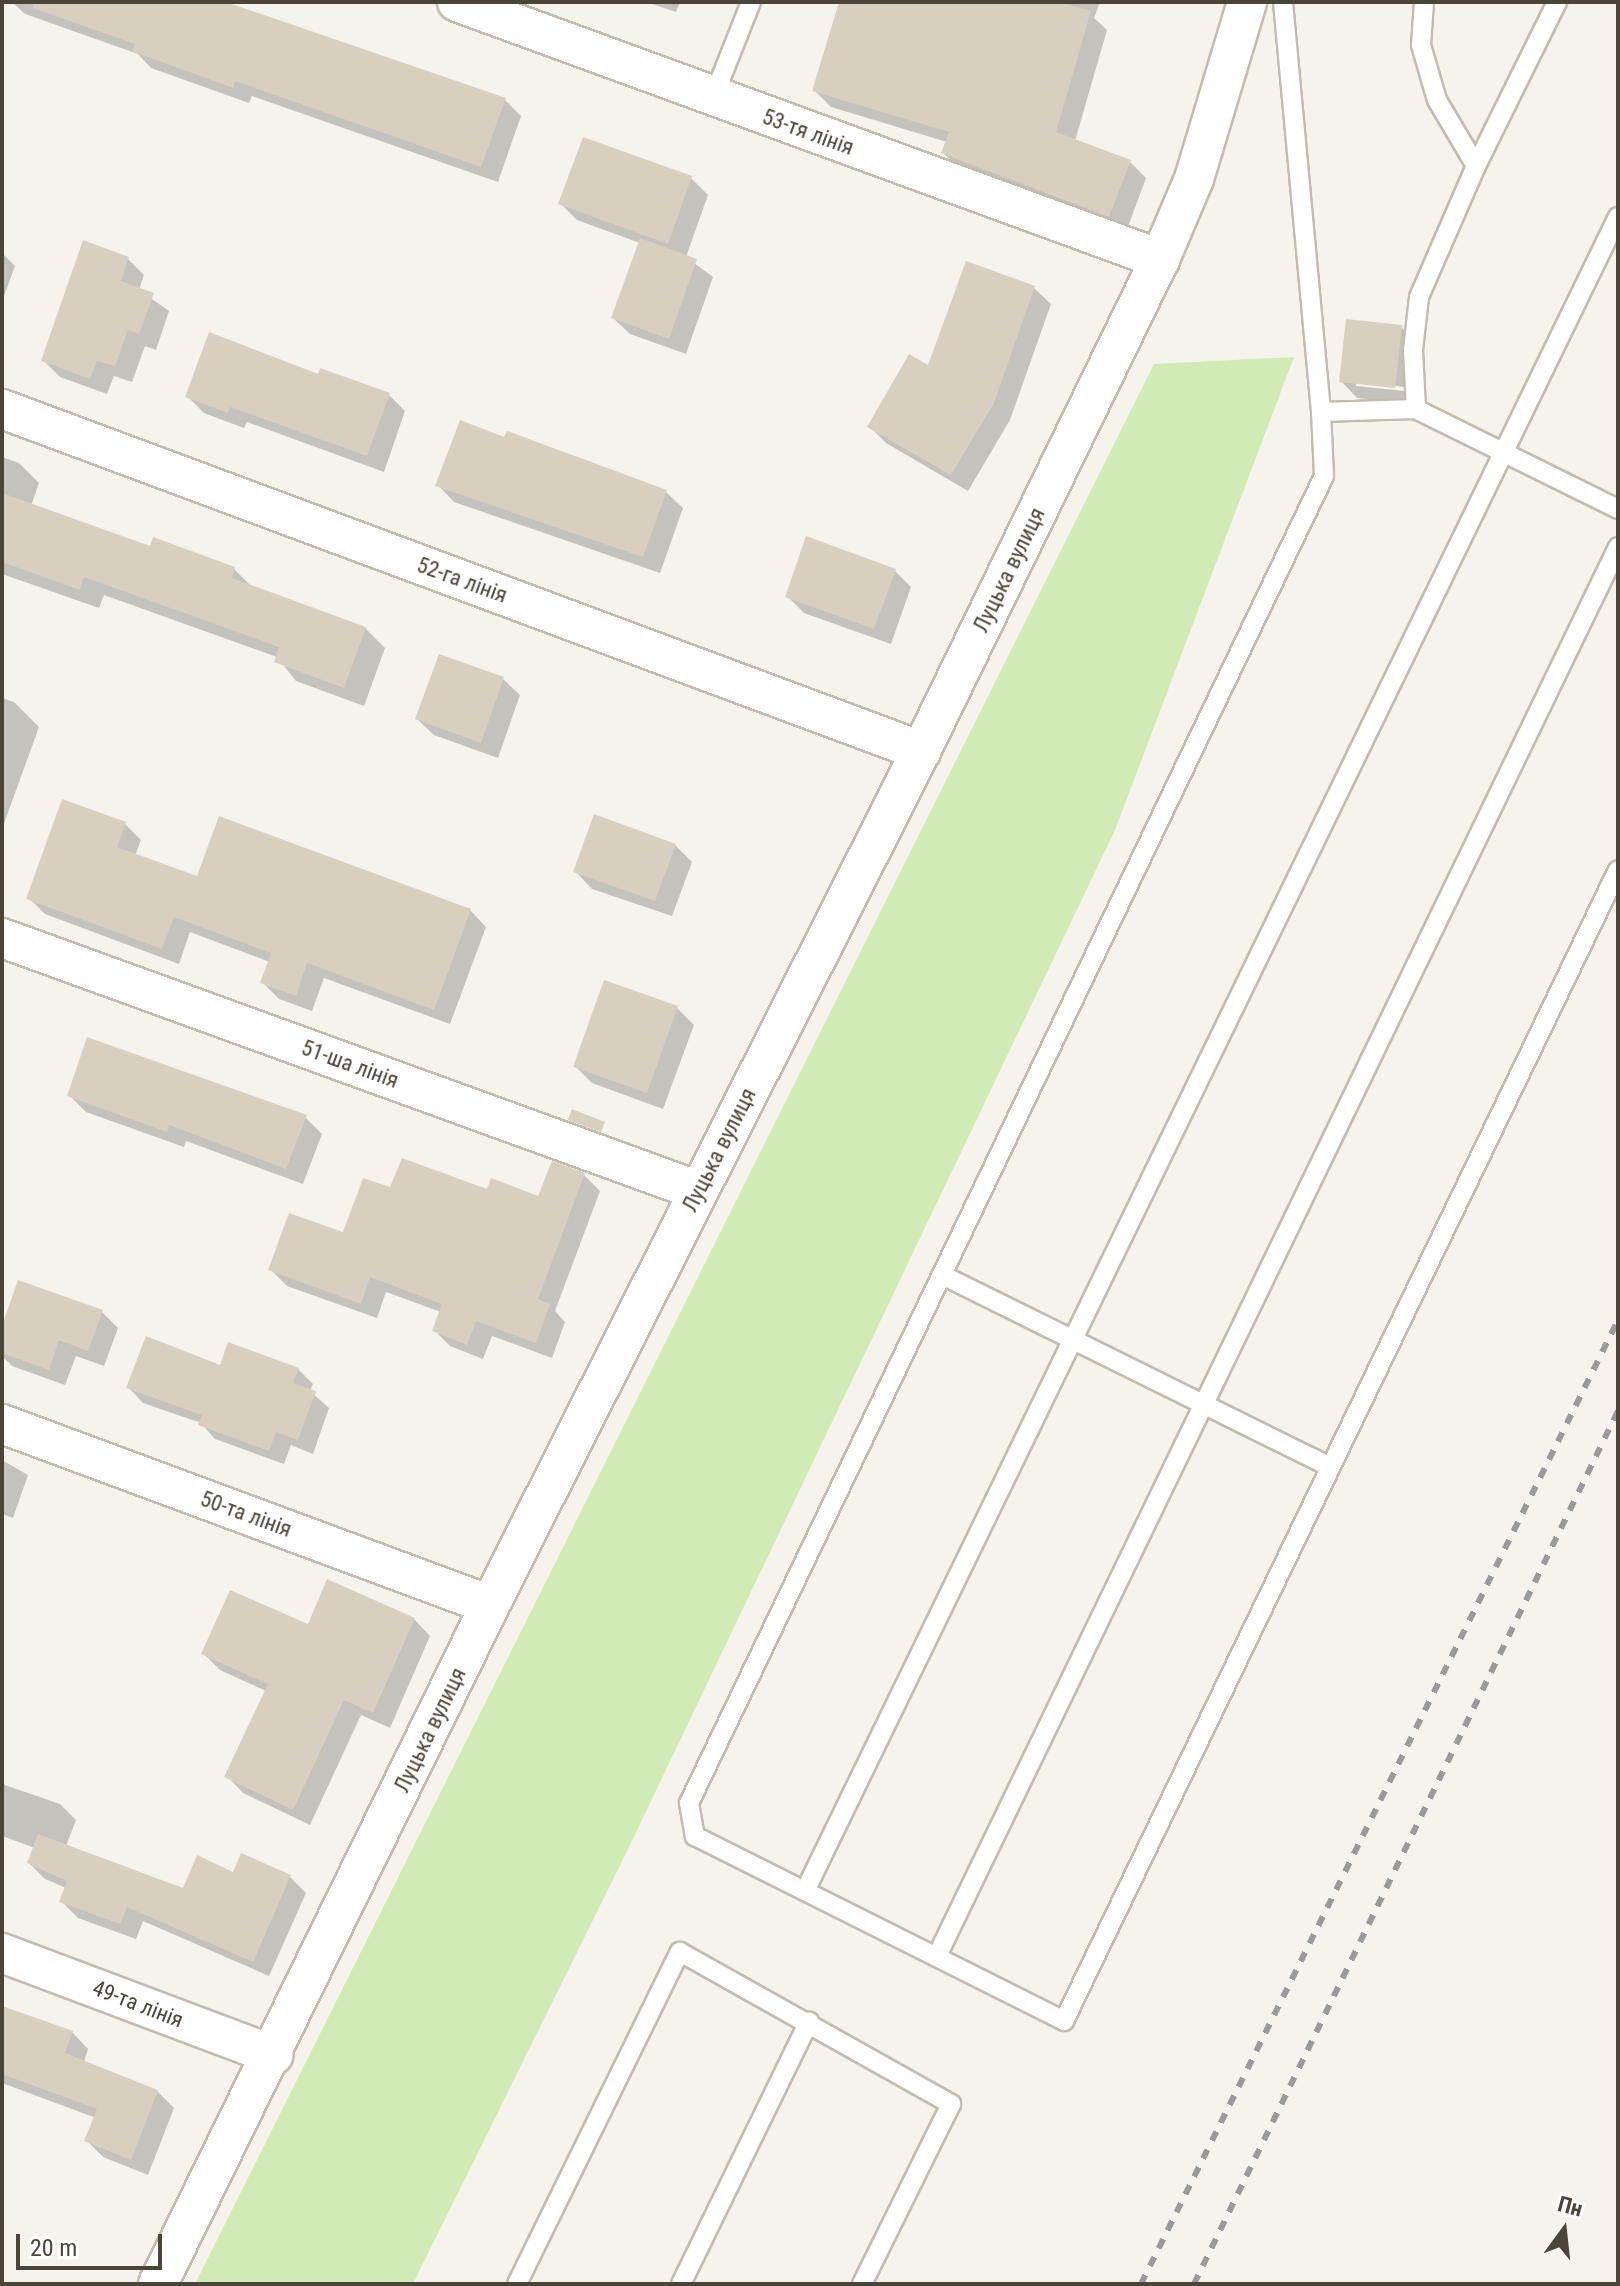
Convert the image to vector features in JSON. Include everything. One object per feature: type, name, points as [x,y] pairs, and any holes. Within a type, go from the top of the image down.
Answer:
[{"type":"street","name":"53-тя лінія","points":[[457,2],[1160,259]]},
{"type":"street","name":"Луцька вулиця","points":[[158,2284],[273,2055],[490,1605],[921,751],[1160,259],[1194,179],[1247,2]]},
{"type":"street","name":"52-га лінія","points":[[2,409],[921,751]]},
{"type":"street","name":"51-ша лінія","points":[[2,938],[699,1191]]},
{"type":"street","name":"50-та лінія","points":[[2,1424],[490,1605]]},
{"type":"street","name":"49-та лінія","points":[[2,1953],[273,2055]]},
{"type":"lane","points":[[713,98],[751,2]]},
{"type":"lane","points":[[1283,2],[1321,412],[1324,476],[689,1803],[695,1836],[1064,2021],[1618,870]]},
{"type":"lane","points":[[1424,2],[1421,45],[1437,100],[1476,166]]},
{"type":"lane","points":[[1416,409],[1413,350],[1419,297],[1476,166],[1557,2]]},
{"type":"lane","points":[[805,1891],[1618,217]]},
{"type":"lane","points":[[1321,412],[1416,409],[1618,509]]},
{"type":"lane","points":[[937,1956],[1618,547]]},
{"type":"lane","points":[[942,1275],[1329,1466]]},
{"type":"lane","points":[[517,2284],[680,1952],[951,2104],[862,2284]]},
{"type":"lane","points":[[681,2284],[809,2022]]},
{"type":"green space","points":[[1294,357],[1115,830],[630,1845],[413,2284],[195,2284],[1154,364]]},
{"type":"building","points":[[34,2],[226,2],[506,98],[481,167],[235,81],[233,88],[132,51],[135,44],[33,8]]},
{"type":"building","points":[[839,2],[1059,2],[1091,11],[1056,132],[1131,160],[1109,217],[941,153],[949,132],[812,91]]},
{"type":"building","points":[[583,137],[692,176],[668,244],[558,204]]},
{"type":"building","points":[[640,238],[697,259],[669,339],[611,318]]},
{"type":"building","points":[[83,240],[129,257],[121,281],[154,293],[139,334],[128,330],[115,366],[97,361],[90,379],[41,361]]},
{"type":"building","points":[[966,261],[1035,286],[994,403],[951,475],[867,427],[909,354],[928,365]]},
{"type":"building","points":[[1346,319],[1402,325],[1395,388],[1339,382]]},
{"type":"building","points":[[209,332],[318,374],[320,368],[390,393],[367,456],[230,407],[228,413],[185,397]]},
{"type":"building","points":[[460,420],[504,437],[507,431],[667,490],[643,557],[435,486]]},
{"type":"building","points":[[2,493],[150,546],[153,537],[235,567],[232,578],[366,627],[344,688],[274,662],[279,647],[84,577],[80,590],[2,562]]},
{"type":"building","points":[[806,536],[896,569],[874,629],[785,597]]},
{"type":"building","points":[[439,654],[504,677],[481,743],[415,719]]},
{"type":"building","points":[[62,799],[126,822],[117,847],[197,876],[219,816],[471,909],[434,1010],[307,963],[296,996],[260,983],[271,953],[174,917],[162,949],[26,899]]},
{"type":"building","points":[[594,814],[676,844],[655,901],[573,872]]},
{"type":"building","points":[[604,980],[678,1006],[647,1093],[573,1067]]},
{"type":"building","points":[[87,1037],[307,1115],[286,1169],[169,1125],[167,1132],[67,1096]]},
{"type":"building","points":[[572,1109],[605,1122],[601,1132],[568,1120]]},
{"type":"building","points":[[402,1158],[487,1189],[491,1178],[538,1196],[552,1161],[585,1173],[538,1299],[550,1304],[536,1343],[476,1321],[467,1345],[432,1331],[442,1304],[370,1277],[361,1304],[268,1270],[289,1213],[343,1232],[363,1178],[390,1187]]},
{"type":"building","points":[[18,1280],[103,1310],[88,1351],[59,1340],[49,1370],[2,1353],[2,1326]]},
{"type":"building","points":[[146,1336],[220,1365],[228,1342],[299,1368],[293,1383],[316,1391],[298,1440],[276,1432],[269,1451],[198,1425],[202,1415],[126,1388]]},
{"type":"building","points":[[327,1579],[415,1618],[373,1713],[344,1700],[293,1810],[224,1777],[268,1684],[201,1654],[230,1590],[308,1624]]},
{"type":"building","points":[[38,1834],[183,1888],[197,1855],[233,1872],[241,1853],[291,1875],[253,1962],[127,1907],[120,1924],[59,1902],[67,1881],[27,1863]]},
{"type":"building","points":[[2,2006],[73,2031],[65,2053],[158,2090],[131,2160],[84,2141],[97,2109],[2,2074]]},
{"type":"railway","points":[[1141,2284],[1618,1320]]},
{"type":"railway","points":[[1194,2284],[1618,1411]]}]
